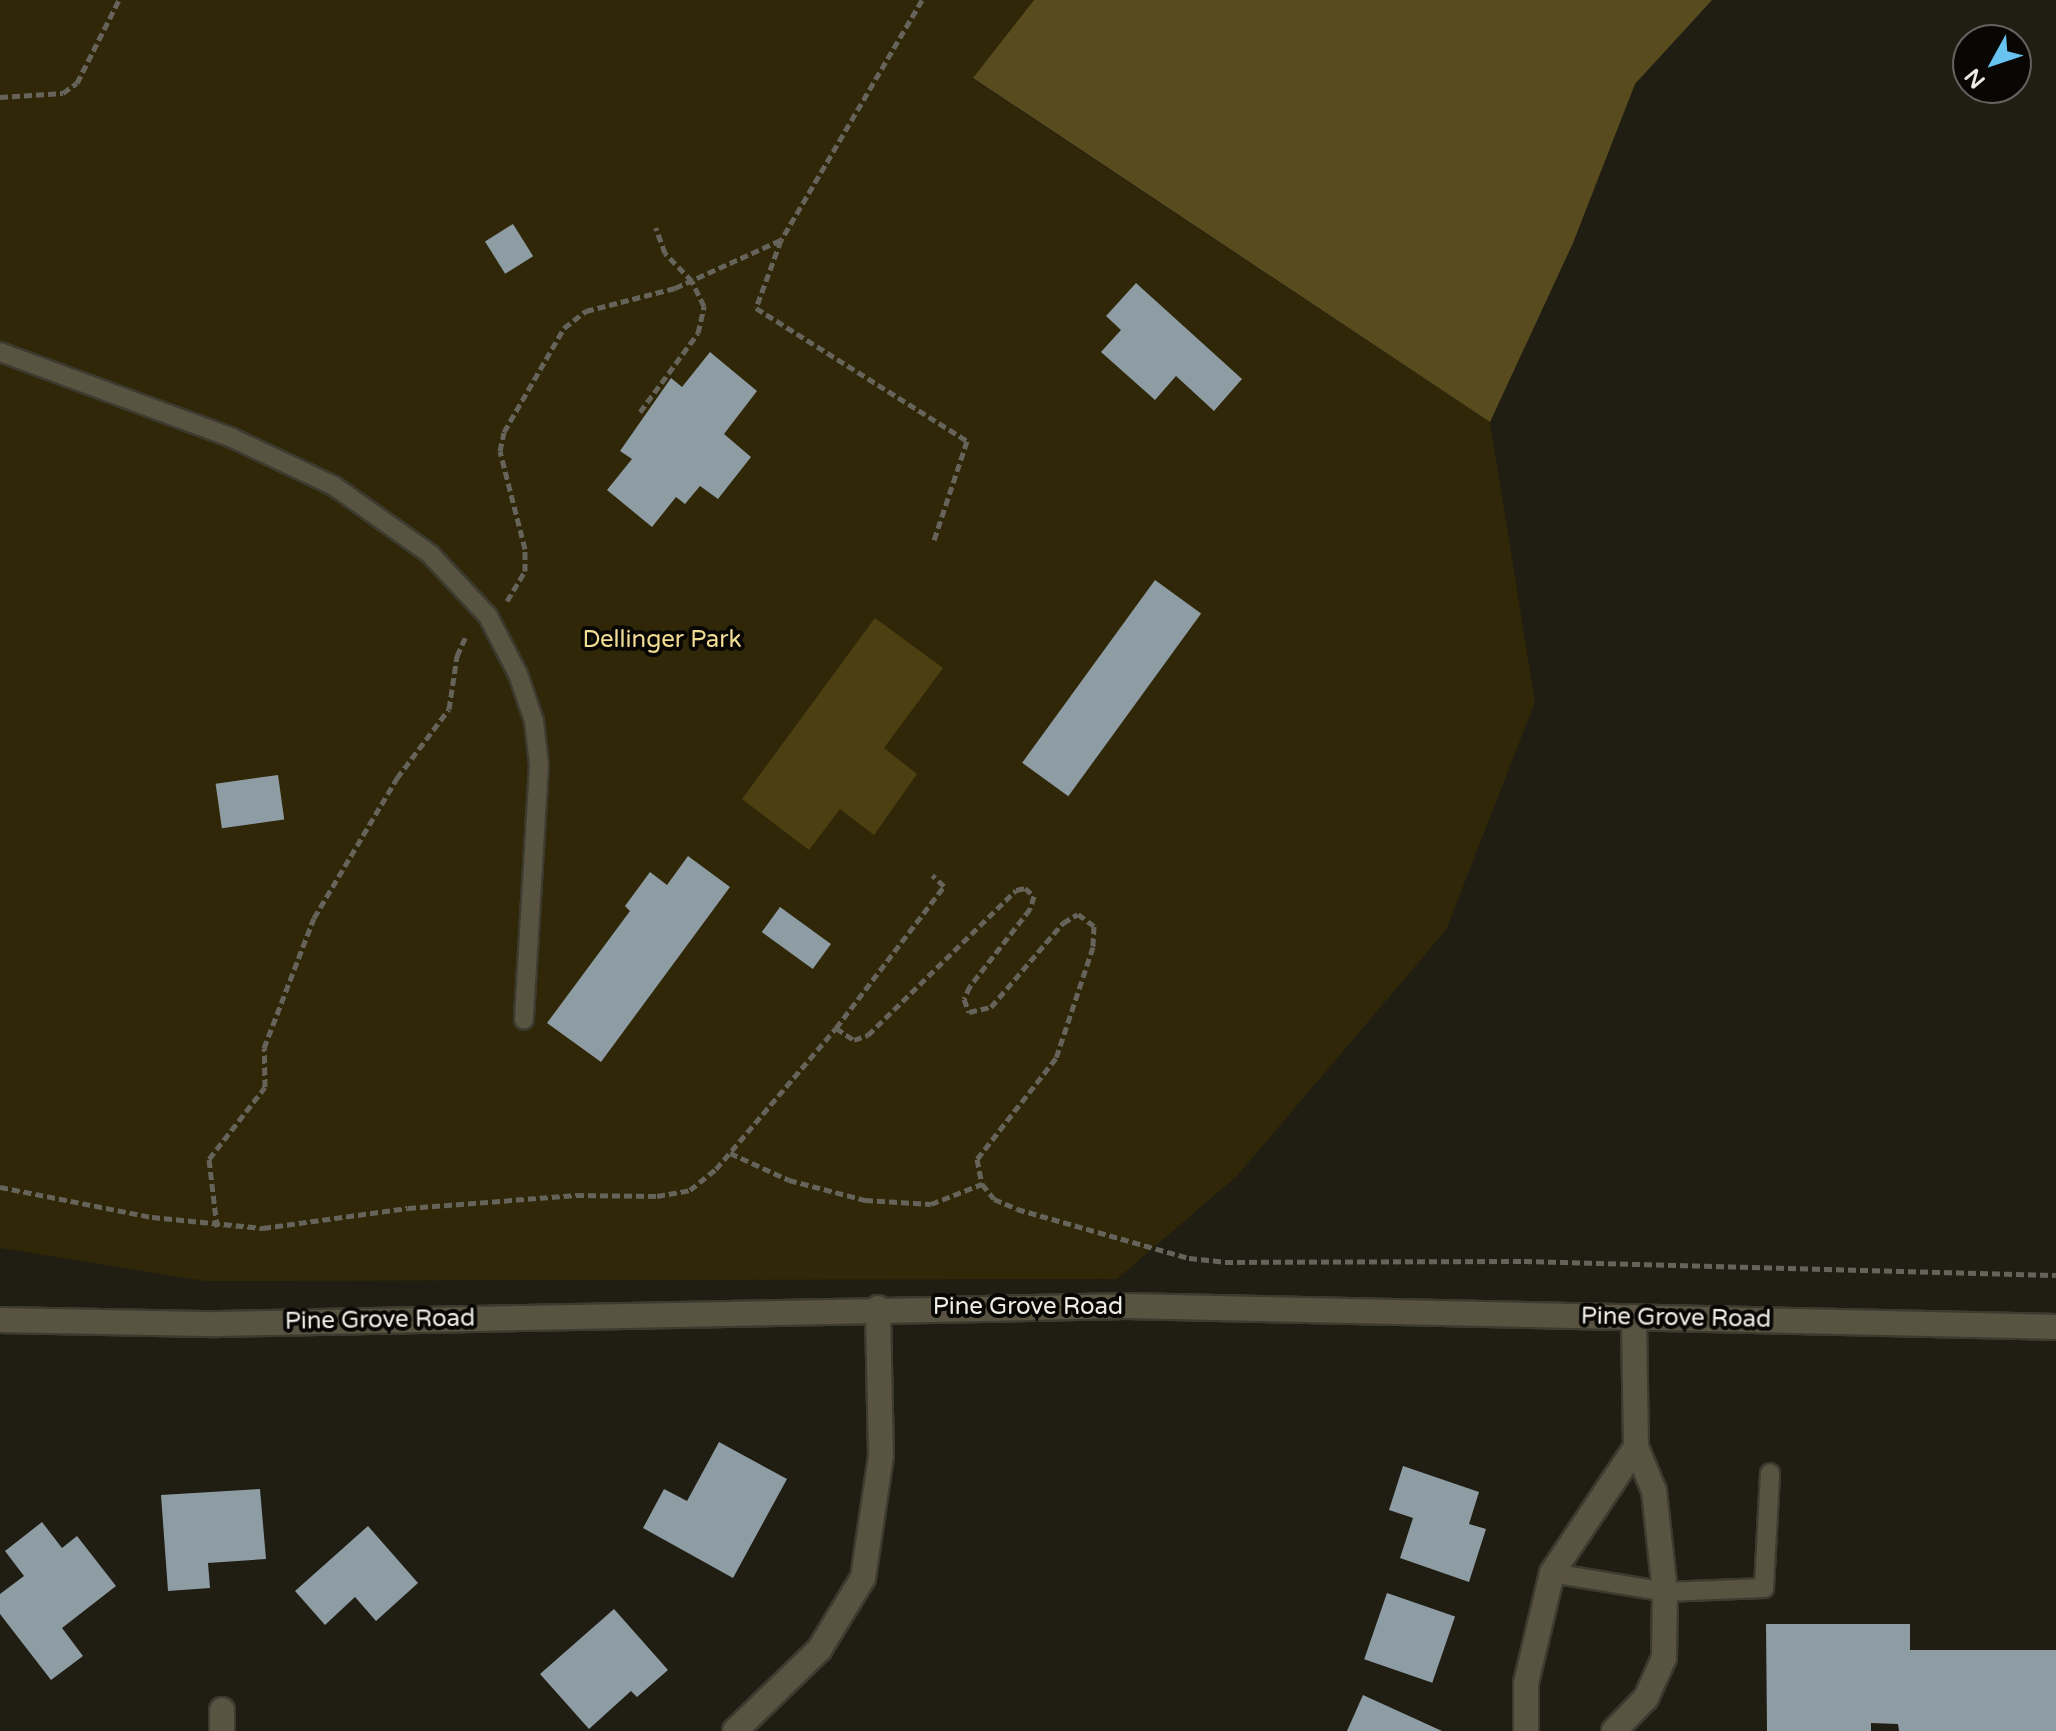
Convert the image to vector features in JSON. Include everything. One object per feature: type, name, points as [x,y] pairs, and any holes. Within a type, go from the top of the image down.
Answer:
[{"type":"street","name":"Pine Grove Road","points":[[0,1320],[217,1324],[878,1308],[1126,1306],[2056,1327]]},
{"type":"street","points":[[735,1731],[819,1650],[863,1578],[881,1456],[878,1308]]},
{"type":"street","points":[[1614,1731],[1646,1698],[1664,1658],[1665,1592],[1654,1491],[1636,1447],[1634,1317]]},
{"type":"street","points":[[1526,1731],[1526,1683],[1552,1573],[1636,1447]]},
{"type":"lane","points":[[0,352],[232,438],[334,486],[430,554],[488,616],[518,674],[534,721],[539,765],[524,1020]]},
{"type":"lane","points":[[1552,1573],[1665,1592],[1764,1588],[1770,1473]]},
{"type":"path","points":[[0,97],[63,93],[77,83],[119,0]]},
{"type":"path","points":[[922,0],[781,240],[756,308],[967,441],[933,543]]},
{"type":"path","points":[[640,412],[698,333],[704,306],[692,281],[665,253],[656,228]]},
{"type":"path","points":[[217,1227],[209,1159],[265,1087],[264,1048],[314,918],[397,778],[449,709],[461,644],[505,603],[525,571],[525,549],[500,451],[537,370],[564,328],[586,311],[692,281],[781,240]]},
{"type":"path","points":[[0,1187],[217,1227],[263,1228],[408,1208],[576,1195],[657,1196],[690,1190],[730,1153],[836,1028],[944,886],[932,875]]},
{"type":"path","points":[[836,1028],[854,1040],[868,1035],[1016,890],[1025,888],[1034,896],[1030,909],[970,986],[964,999],[969,1012],[991,1007],[1063,923],[1078,914],[1094,926],[1093,947],[1056,1058],[977,1159],[982,1184],[994,1199],[1017,1209],[1189,1258],[1225,1262],[1524,1261],[2056,1275]]},
{"type":"path","points":[[730,1153],[789,1180],[865,1200],[931,1204],[982,1184]]},
{"type":"green space","name":"Dellinger Park","points":[[0,0],[1034,0],[973,79],[1490,422],[1535,702],[1446,930],[1237,1176],[1117,1279],[205,1281],[0,1248]]},
{"type":"shaded area","points":[[1034,0],[1712,0],[1635,84],[1573,243],[1490,422],[973,78]]},
{"type":"shaded area","points":[[875,618],[943,668],[884,748],[917,774],[874,835],[840,809],[809,850],[742,799]]},
{"type":"building","points":[[513,224],[533,256],[505,274],[485,241]]},
{"type":"building","points":[[1136,283],[1242,379],[1214,411],[1176,376],[1155,400],[1101,352],[1121,330],[1106,316]]},
{"type":"building","points":[[710,352],[757,391],[724,434],[751,457],[718,499],[700,486],[685,504],[676,497],[652,527],[607,490],[632,459],[620,451],[671,378],[682,387]]},
{"type":"building","points":[[1155,580],[1201,614],[1068,796],[1022,763]]},
{"type":"building","points":[[278,775],[284,820],[222,828],[216,784]]},
{"type":"building","points":[[688,856],[730,887],[601,1062],[547,1023],[630,911],[625,906],[650,872],[667,885]]},
{"type":"building","points":[[780,907],[831,944],[813,969],[762,932]]},
{"type":"building","points":[[719,1442],[787,1479],[733,1578],[643,1528],[664,1489],[687,1501]]},
{"type":"building","points":[[1403,1466],[1479,1492],[1469,1524],[1486,1529],[1469,1582],[1400,1558],[1413,1518],[1389,1510]]},
{"type":"building","points":[[260,1489],[266,1559],[208,1563],[210,1588],[168,1591],[161,1495]]},
{"type":"building","points":[[42,1522],[62,1548],[77,1536],[116,1586],[62,1628],[83,1656],[51,1680],[0,1614],[0,1594],[24,1576],[5,1551]]},
{"type":"building","points":[[368,1526],[418,1583],[376,1621],[355,1597],[325,1625],[295,1591]]},
{"type":"building","points":[[1387,1593],[1455,1616],[1432,1683],[1364,1659]]},
{"type":"building","points":[[614,1609],[668,1670],[637,1697],[631,1691],[589,1729],[540,1674]]},
{"type":"building","points":[[1766,1624],[1910,1624],[1910,1650],[2056,1650],[2056,1731],[1899,1731],[1898,1724],[1871,1723],[1871,1731],[1767,1731]]},
{"type":"building","points":[[1363,1695],[1442,1731],[1347,1731]]}]
